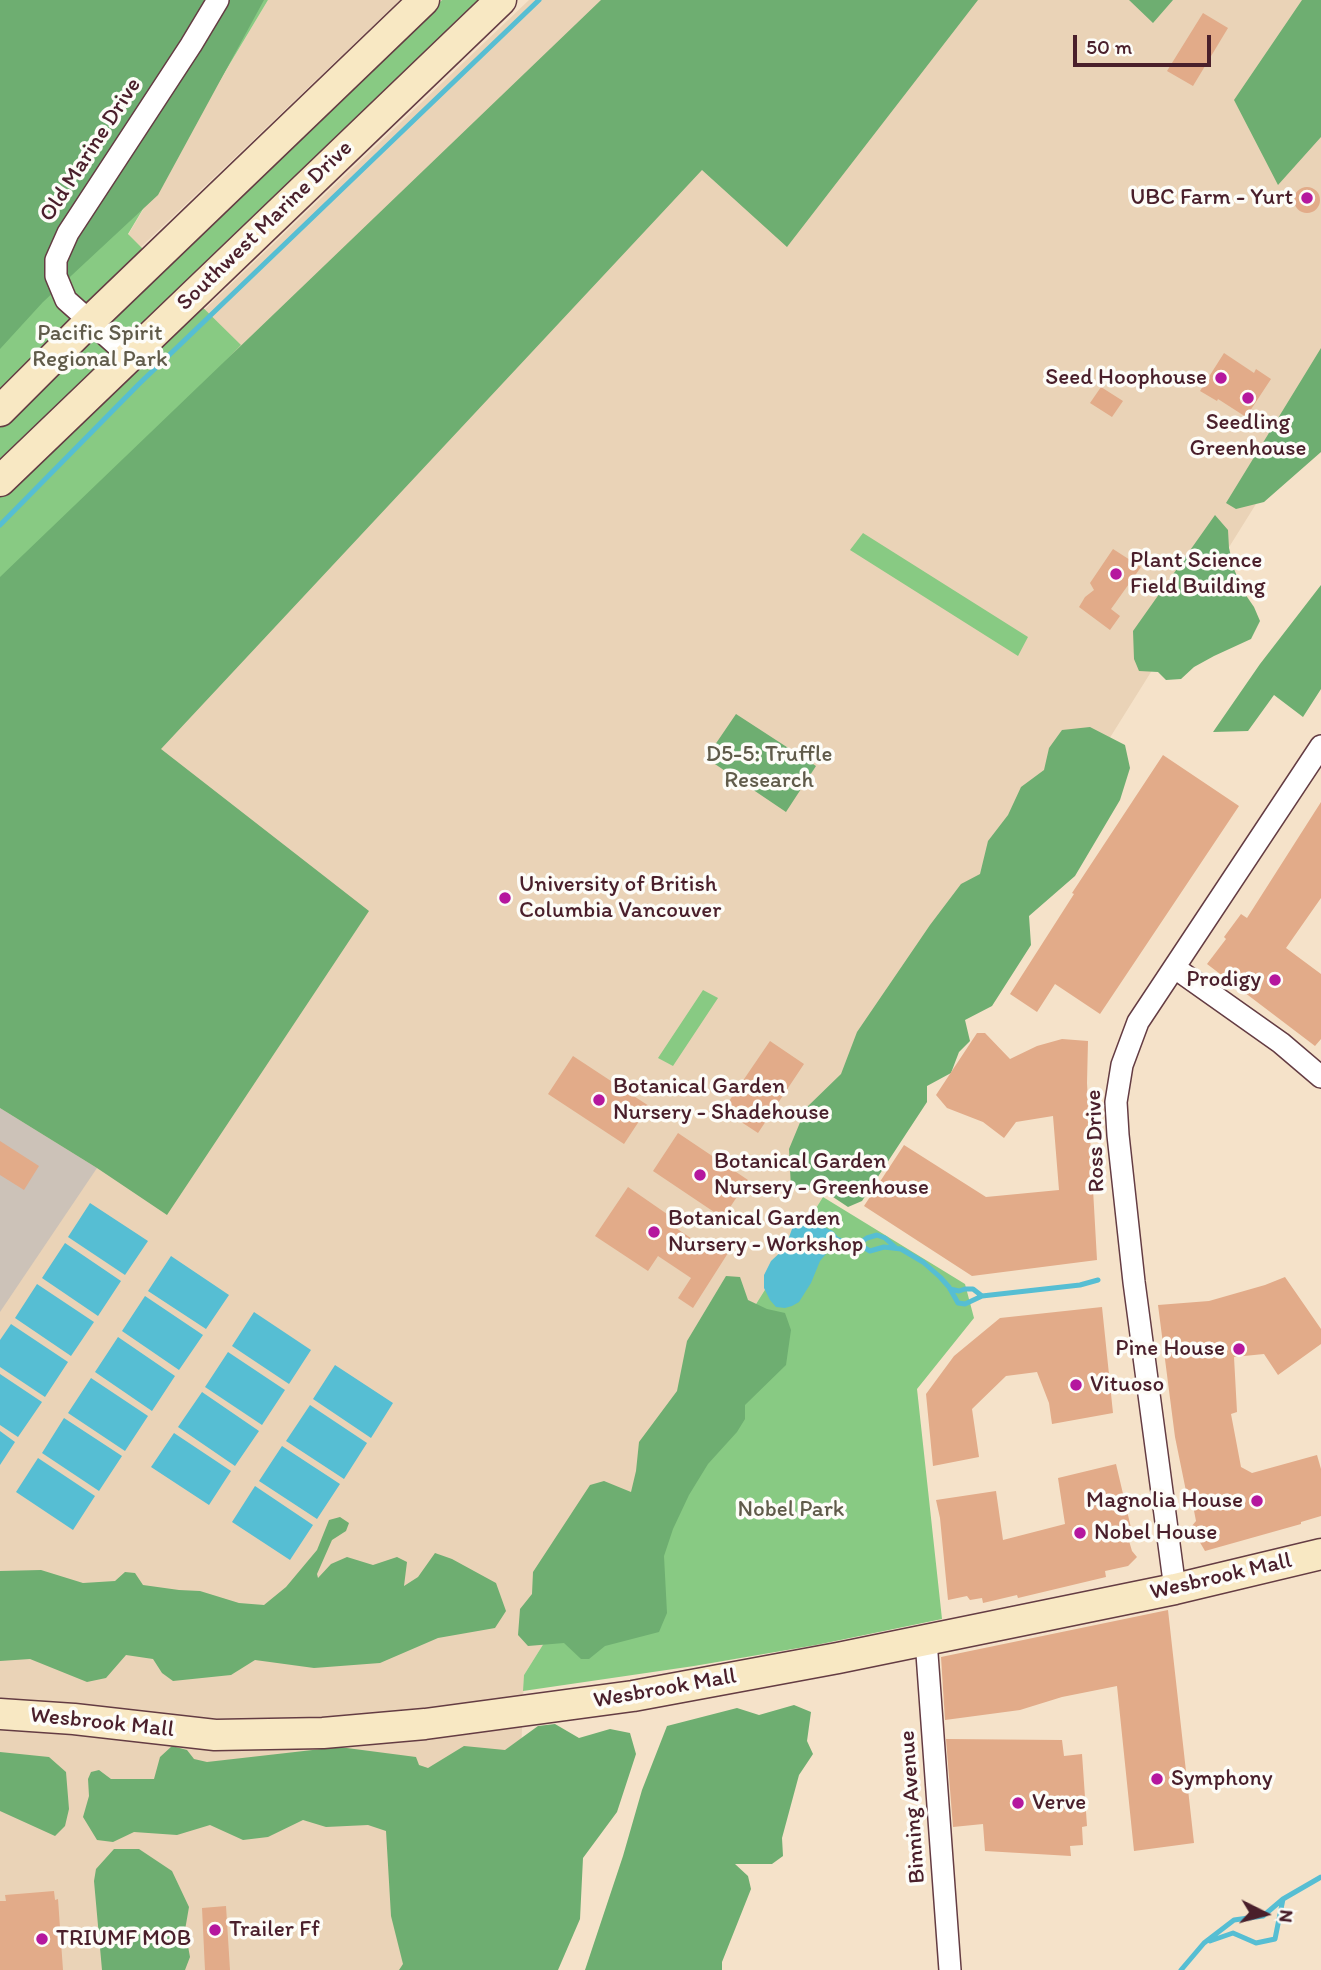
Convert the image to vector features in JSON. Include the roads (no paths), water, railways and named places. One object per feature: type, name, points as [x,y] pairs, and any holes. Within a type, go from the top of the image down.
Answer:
[{"type":"street","name":"Old Marine Drive","points":[[129,356],[66,300],[56,276],[56,260],[61,246],[218,0]]},
{"type":"street","points":[[0,411],[424,0]]},
{"type":"street","name":"Southwest Marine Drive","points":[[0,481],[500,0]]},
{"type":"street","name":"Ross Drive","points":[[1175,1589],[1134,1282],[1118,1135],[1116,1102],[1122,1065],[1138,1023],[1321,746]]},
{"type":"street","points":[[1175,968],[1281,1042],[1321,1077]]},
{"type":"street","name":"Wesbrook Mall","points":[[0,1714],[74,1719],[215,1735],[323,1733],[425,1724],[633,1696],[1175,1589],[1321,1554]]},
{"type":"street","name":"Binning Avenue","points":[[926,1640],[950,1970]]},
{"type":"water","points":[[90,1203],[148,1241],[125,1275],[68,1237]]},
{"type":"water","points":[[814,1218],[823,1227],[833,1231],[844,1239],[844,1244],[831,1248],[820,1261],[799,1302],[785,1308],[776,1307],[764,1288],[764,1275],[771,1261],[785,1248],[792,1229],[799,1220]]},
{"type":"water","points":[[65,1243],[121,1281],[98,1316],[42,1278]]},
{"type":"water","points":[[171,1256],[229,1295],[206,1329],[148,1291]]},
{"type":"water","points":[[37,1284],[94,1322],[71,1356],[15,1318]]},
{"type":"water","points":[[145,1296],[203,1335],[179,1370],[122,1331]]},
{"type":"water","points":[[254,1312],[311,1350],[289,1384],[232,1346]]},
{"type":"water","points":[[11,1324],[68,1362],[45,1397],[0,1367],[0,1340]]},
{"type":"water","points":[[118,1337],[175,1376],[152,1411],[95,1372]]},
{"type":"water","points":[[228,1352],[285,1390],[262,1425],[205,1387]]},
{"type":"water","points":[[335,1365],[393,1403],[371,1438],[313,1399]]},
{"type":"water","points":[[0,1374],[42,1402],[18,1437],[0,1425]]},
{"type":"water","points":[[91,1378],[148,1416],[125,1451],[68,1413]]},
{"type":"water","points":[[202,1392],[259,1431],[235,1466],[178,1427]]},
{"type":"water","points":[[310,1405],[367,1443],[344,1479],[286,1441]]},
{"type":"water","points":[[64,1418],[122,1456],[99,1491],[42,1453]]},
{"type":"water","points":[[0,1431],[15,1442],[0,1465]]},
{"type":"water","points":[[174,1433],[231,1471],[209,1505],[151,1467]]},
{"type":"water","points":[[282,1446],[340,1484],[317,1519],[259,1481]]},
{"type":"water","points":[[38,1458],[95,1496],[73,1530],[16,1492]]},
{"type":"water","points":[[255,1486],[313,1525],[290,1560],[232,1522]]},
{"type":"waterway","points":[[0,525],[139,384],[539,0]]},
{"type":"waterway","points":[[858,1244],[877,1235],[896,1248]]},
{"type":"waterway","points":[[844,1242],[858,1244],[870,1251],[884,1247],[901,1249],[923,1262],[940,1277],[958,1303],[965,1304],[982,1296],[1080,1285],[1098,1280]]},
{"type":"waterway","points":[[950,1289],[973,1289],[982,1296]]},
{"type":"waterway","points":[[1181,1970],[1204,1943],[1234,1920],[1263,1916],[1283,1899],[1321,1877]]},
{"type":"waterway","points":[[1210,1941],[1233,1933],[1256,1943],[1275,1939],[1283,1899]]},
{"type":"place","name":"UBC Farm - Yurt","points":[[1307,198]]},
{"type":"place","name":"Seed Hoophouse","points":[[1221,378]]},
{"type":"place","name":"Seedling Greenhouse","points":[[1248,398]]},
{"type":"place","name":"Plant Science Field Building","points":[[1116,574]]},
{"type":"place","name":"University of British Columbia Vancouver","points":[[505,898]]},
{"type":"place","name":"Prodigy","points":[[1275,980]]},
{"type":"place","name":"Botanical Garden Nursery - Shadehouse","points":[[599,1100]]},
{"type":"place","name":"Botanical Garden Nursery - Greenhouse","points":[[700,1175]]},
{"type":"place","name":"Botanical Garden Nursery - Workshop","points":[[654,1232]]},
{"type":"place","name":"Pine House","points":[[1239,1349]]},
{"type":"place","name":"Vituoso","points":[[1076,1385]]},
{"type":"place","name":"Magnolia House","points":[[1257,1501]]},
{"type":"place","name":"Nobel House","points":[[1080,1533]]},
{"type":"place","name":"Symphony","points":[[1157,1779]]},
{"type":"place","name":"Verve","points":[[1018,1803]]},
{"type":"place","name":"Trailer Ff","points":[[215,1930]]},
{"type":"place","name":"TRIUMF MOB","points":[[42,1939]]},
{"type":"park label","name":"Pacific Spirit Regional Park","points":[[100,347]]},
{"type":"park label","name":"D5-5: Truffle Research","points":[[769,768]]},
{"type":"park label","name":"Nobel Park","points":[[791,1510]]}]
